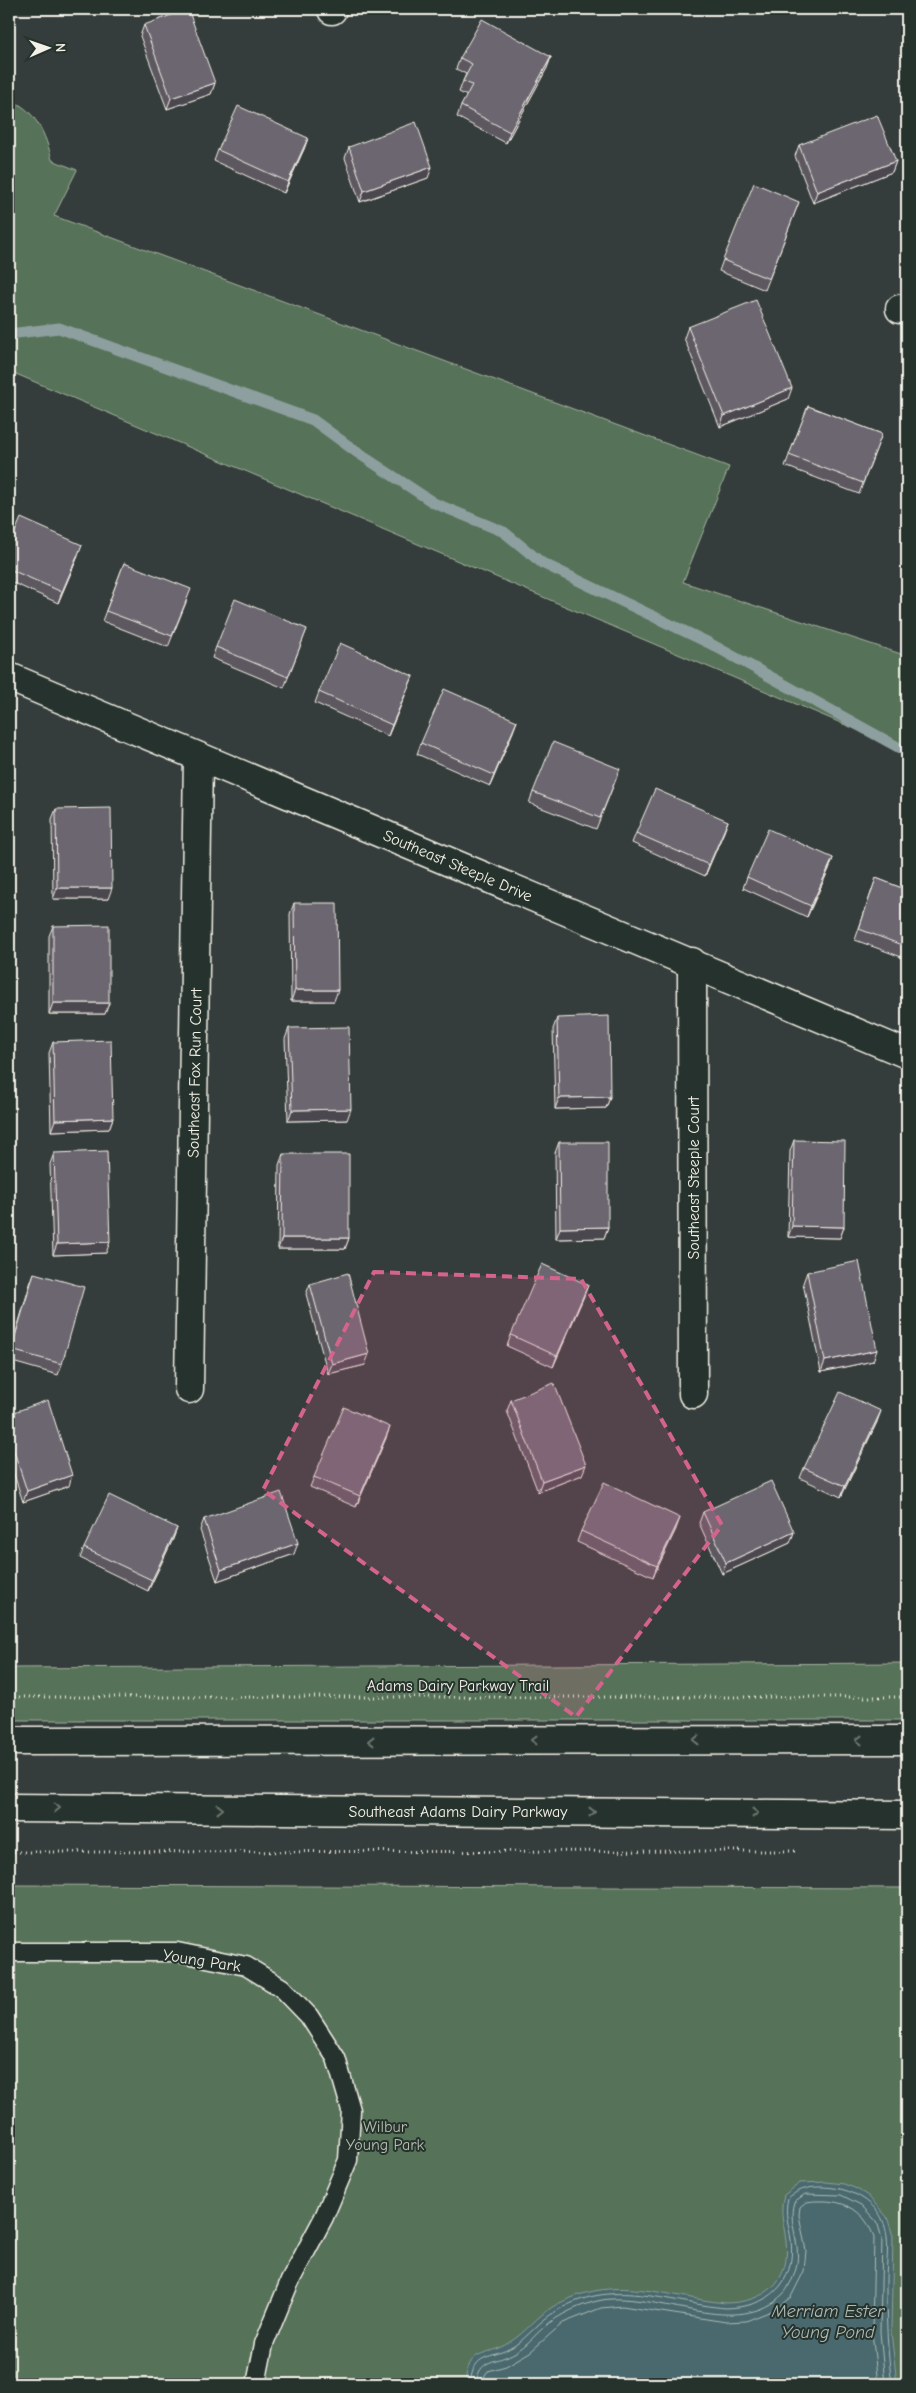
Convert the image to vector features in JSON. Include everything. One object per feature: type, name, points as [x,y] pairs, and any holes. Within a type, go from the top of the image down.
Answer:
[{"type":"street","name":"Southeast Steeple Drive","points":[[9,677],[692,962],[907,1054]]},
{"type":"street","name":"Southeast Fox Run Court","points":[[189,1390],[198,757]]},
{"type":"street","name":"Southeast Steeple Court","points":[[692,962],[693,1394]]},
{"type":"street","points":[[9,1741],[907,1740]]},
{"type":"street","name":"Southeast Adams Dairy Parkway","points":[[9,1808],[907,1815]]},
{"type":"lane","name":"Young Park","points":[[9,1952],[177,1952],[246,1966],[282,1988],[309,2016],[336,2058],[351,2110],[348,2160],[324,2217],[290,2280],[264,2344],[256,2384]]},
{"type":"path","name":"Adams Dairy Parkway Trail","points":[[9,1697],[907,1697]]},
{"type":"path","points":[[9,1852],[797,1851]]},
{"type":"highlighted area","points":[[374,1272],[581,1279],[722,1525],[576,1717],[263,1490]]},
{"type":"green space","points":[[9,100],[26,109],[38,124],[43,132],[52,160],[77,170],[54,216],[729,467],[683,582],[907,656],[907,751],[9,371]]},
{"type":"green space","points":[[907,1663],[907,1720],[9,1720],[9,1668]]},
{"type":"green space","name":"Wilbur Young Park","points":[[9,1885],[907,1888],[907,2384],[9,2384]]},
{"type":"water","name":"Merriam Ester Young Pond","points":[[826,2182],[844,2184],[857,2189],[868,2196],[887,2217],[893,2236],[891,2332],[897,2384],[465,2384],[470,2363],[474,2358],[510,2342],[548,2310],[577,2296],[598,2290],[640,2289],[726,2303],[753,2299],[763,2294],[772,2287],[784,2268],[786,2241],[782,2213],[784,2195],[800,2183]]},
{"type":"building","points":[[188,9],[215,83],[171,98],[144,25]]},
{"type":"building","points":[[482,19],[551,57],[510,132],[461,106],[472,85],[463,81],[472,64],[460,58]]},
{"type":"building","points":[[238,106],[308,138],[288,182],[218,150]]},
{"type":"building","points":[[877,115],[896,161],[817,192],[799,145]]},
{"type":"building","points":[[416,122],[432,167],[364,191],[349,147]]},
{"type":"building","points":[[754,183],[799,202],[769,279],[723,260]]},
{"type":"building","points":[[756,300],[792,388],[724,416],[688,327]]},
{"type":"building","points":[[808,406],[882,434],[863,483],[789,455]]},
{"type":"building","points":[[21,518],[82,545],[62,592],[9,569],[9,546]]},
{"type":"building","points":[[124,563],[191,589],[172,636],[106,611]]},
{"type":"building","points":[[235,599],[307,629],[288,677],[216,647]]},
{"type":"building","points":[[340,643],[413,676],[392,725],[319,692]]},
{"type":"building","points":[[444,689],[517,721],[494,775],[421,743]]},
{"type":"building","points":[[553,742],[620,769],[600,818],[533,792]]},
{"type":"building","points":[[655,789],[728,821],[709,865],[636,833]]},
{"type":"building","points":[[111,808],[112,888],[57,888],[56,809]]},
{"type":"building","points":[[768,829],[833,858],[811,906],[747,877]]},
{"type":"building","points":[[876,878],[907,890],[907,947],[859,929]]},
{"type":"building","points":[[294,903],[337,903],[338,990],[295,990]]},
{"type":"building","points":[[109,925],[109,1003],[53,1003],[53,926]]},
{"type":"building","points":[[609,1016],[610,1097],[559,1098],[557,1018]]},
{"type":"building","points":[[349,1027],[351,1109],[292,1110],[289,1028]]},
{"type":"building","points":[[111,1040],[113,1118],[55,1120],[53,1042]]},
{"type":"building","points":[[794,1140],[845,1141],[844,1227],[792,1226]]},
{"type":"building","points":[[559,1142],[608,1142],[608,1227],[560,1228]]},
{"type":"building","points":[[107,1151],[110,1242],[57,1244],[54,1153]]},
{"type":"building","points":[[283,1154],[349,1154],[349,1238],[282,1238]]},
{"type":"building","points":[[859,1261],[877,1350],[825,1361],[807,1272]]},
{"type":"building","points":[[542,1264],[588,1285],[557,1356],[511,1335]]},
{"type":"building","points":[[34,1273],[84,1287],[62,1364],[11,1350]]},
{"type":"building","points":[[348,1273],[369,1354],[332,1364],[310,1284]]},
{"type":"building","points":[[554,1383],[586,1465],[542,1481],[511,1400]]},
{"type":"building","points":[[840,1392],[881,1411],[845,1486],[804,1468]]},
{"type":"building","points":[[48,1400],[72,1475],[27,1491],[9,1436],[9,1414]]},
{"type":"building","points":[[344,1407],[390,1427],[360,1496],[314,1477]]},
{"type":"building","points":[[771,1481],[794,1532],[726,1563],[703,1512]]},
{"type":"building","points":[[604,1482],[680,1518],[657,1566],[581,1531]]},
{"type":"building","points":[[281,1492],[298,1543],[221,1570],[204,1519]]},
{"type":"building","points":[[109,1495],[177,1528],[152,1580],[84,1548]]},
{"type":"waterway","points":[[9,334],[59,328],[313,420],[358,453],[434,503],[504,532],[542,563],[709,643],[907,752]]}]
